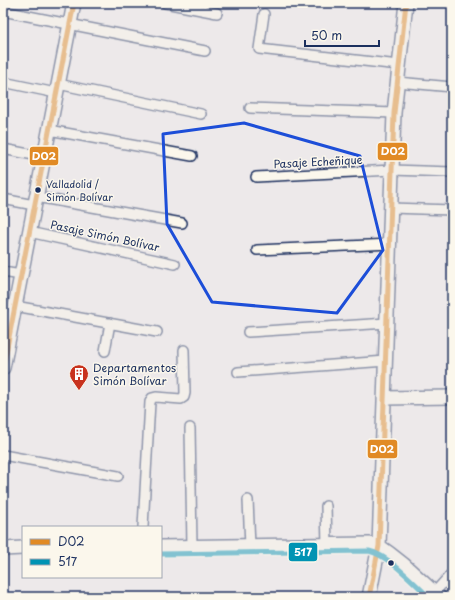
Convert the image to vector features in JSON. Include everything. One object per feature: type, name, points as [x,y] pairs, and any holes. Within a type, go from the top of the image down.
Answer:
[{"type":"street","points":[[3,368],[6,338],[15,306],[74,3]]},
{"type":"street","points":[[165,3],[217,13]]},
{"type":"street","points":[[369,597],[379,546],[394,114],[406,3]]},
{"type":"street","points":[[3,12],[205,51]]},
{"type":"street","points":[[264,14],[259,49],[399,65]]},
{"type":"street","points":[[3,82],[57,88],[201,114]]},
{"type":"street","points":[[397,82],[452,87]]},
{"type":"street","points":[[250,108],[394,114]]},
{"type":"street","points":[[49,130],[192,156]]},
{"type":"street","points":[[3,149],[44,157]]},
{"type":"street","name":"Pasaje Echeñique","points":[[256,177],[392,170],[452,172]]},
{"type":"street","points":[[3,199],[35,201],[182,223]]},
{"type":"street","points":[[391,208],[452,210]]},
{"type":"street","name":"Pasaje Simón Bolívar","points":[[29,232],[175,264]]},
{"type":"street","points":[[257,250],[390,244]]},
{"type":"street","points":[[3,272],[21,275]]},
{"type":"street","points":[[15,306],[157,332]]},
{"type":"street","points":[[105,351],[110,323]]},
{"type":"street","points":[[248,332],[387,323]]},
{"type":"street","points":[[143,526],[150,402],[152,398],[156,397],[184,397],[186,393],[184,350]]},
{"type":"street","points":[[238,372],[386,361]]},
{"type":"street","points":[[384,398],[452,397]]},
{"type":"street","points":[[190,428],[192,546]]},
{"type":"street","points":[[3,455],[118,476]]},
{"type":"street","points":[[248,500],[250,546]]},
{"type":"street","points":[[326,506],[327,545]]},
{"type":"street","points":[[162,547],[370,544],[379,546],[403,564],[437,595],[452,573]]},
{"type":"street","points":[[3,549],[22,548]]},
{"type":"highlighted area","points":[[244,123],[360,156],[383,250],[337,313],[212,302],[167,224],[163,134]]},
{"type":"transit line","name":"D02","points":[[3,368],[74,3]]},
{"type":"transit line","name":"D02","points":[[369,597],[379,546],[394,113],[406,3]]},
{"type":"transit line","name":"517","points":[[162,554],[369,551],[384,558],[392,564],[429,597]]},
{"type":"place","name":"Valladolid / Simón Bolívar","points":[[38,190]]},
{"type":"place","name":"Departamentos Simón Bolívar","points":[[79,391]]}]
